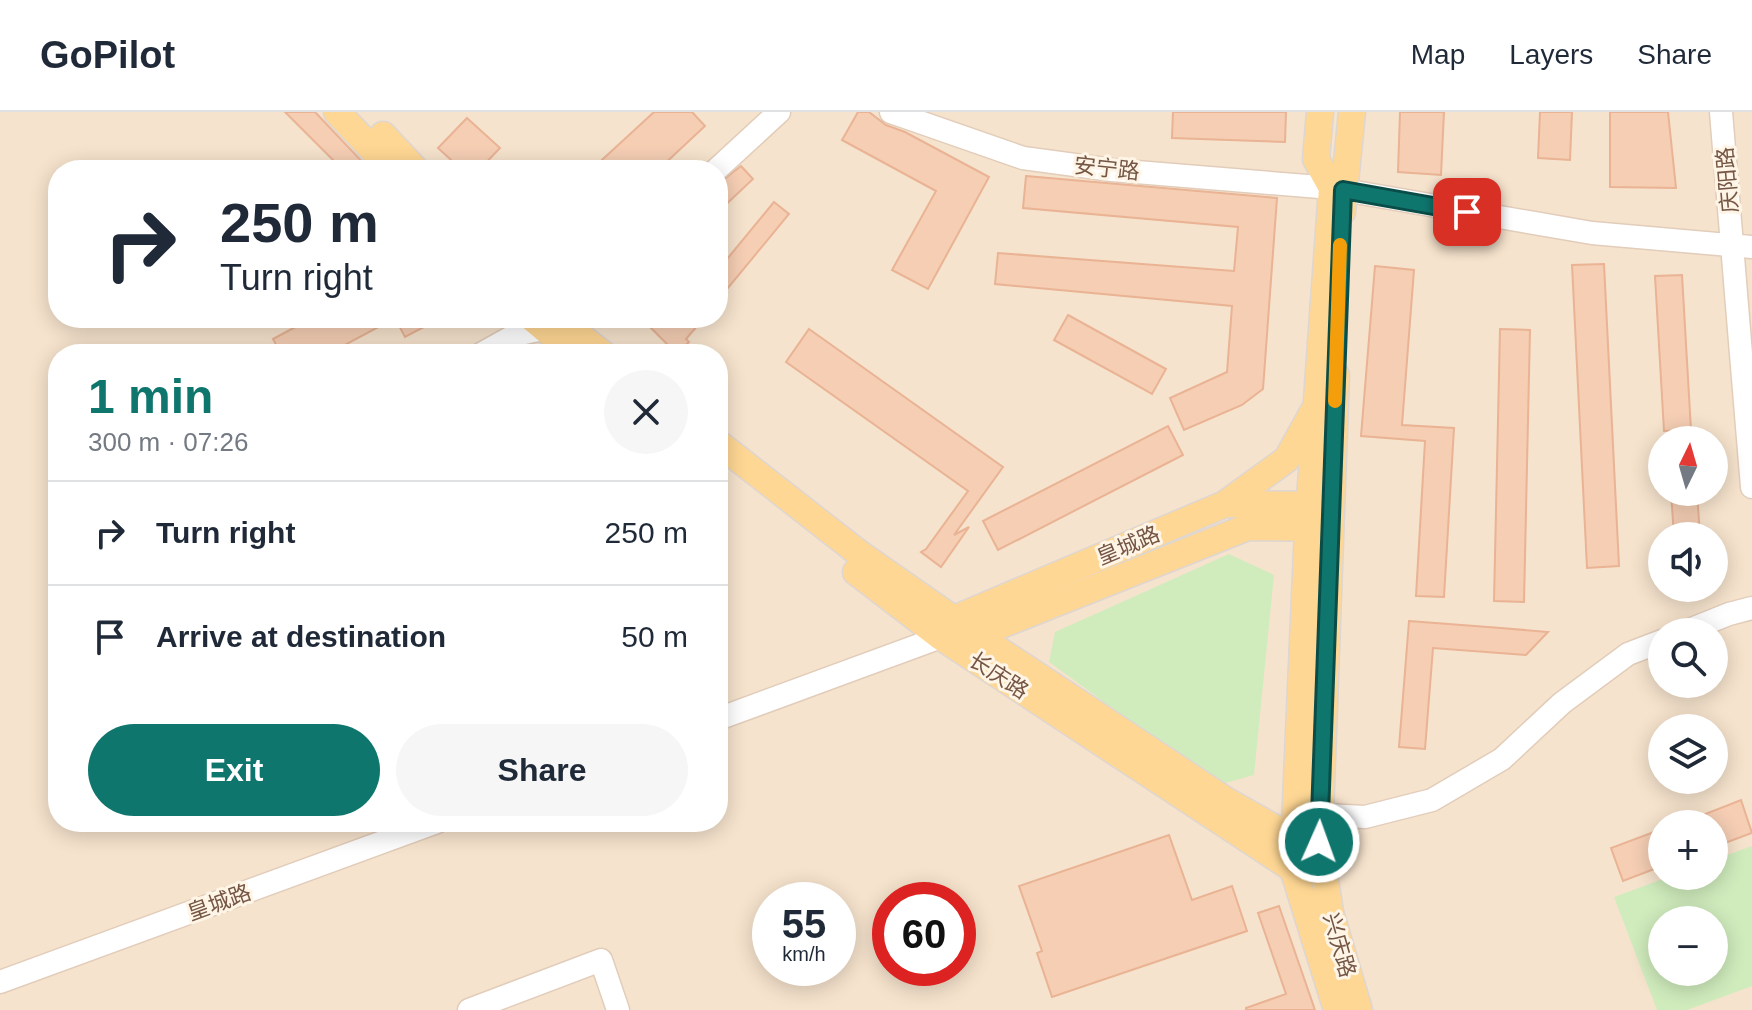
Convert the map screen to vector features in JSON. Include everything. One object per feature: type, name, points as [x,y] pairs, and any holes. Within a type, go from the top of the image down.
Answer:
[{"type":"main road","points":[[337,112],[383,160]]},
{"type":"main road","points":[[362,112],[407,160]]},
{"type":"main road","name":"兴庆路","points":[[1320,112],[1316,159],[1337,189],[1307,827],[1293,869],[1337,1010]]},
{"type":"main road","name":"兴庆路","points":[[1320,516],[1317,405],[1337,189],[1348,164],[1352,112]]},
{"type":"main road","points":[[553,328],[567,344]]},
{"type":"main road","points":[[559,328],[586,344]]},
{"type":"main road","points":[[1225,504],[1287,459],[1317,405]]},
{"type":"main road","points":[[728,451],[860,554],[947,628],[976,635],[1227,801],[1307,827]]},
{"type":"main road","name":"长庆路","points":[[728,472],[1293,869]]},
{"type":"main road","name":"皇城路","points":[[947,628],[1225,504],[1320,516]]},
{"type":"main road","name":"皇城路","points":[[976,635],[1248,527],[1320,516]]},
{"type":"main road","name":"兴庆路","points":[[1307,827],[1323,869],[1330,912],[1359,1010]]},
{"type":"main road","points":[[1293,869],[1323,869]]},
{"type":"street","points":[[727,160],[779,112]]},
{"type":"street","name":"安宁路","points":[[891,112],[1023,158],[1112,170],[1337,189],[1592,233],[1743,246]]},
{"type":"street","name":"庆阳路","points":[[1721,112],[1743,246],[1752,487]]},
{"type":"street","points":[[499,344],[531,328]]},
{"type":"street","points":[[1719,618],[1752,608]]},
{"type":"street","name":"皇城路","points":[[728,715],[947,628]]},
{"type":"street","points":[[1307,827],[1365,817],[1432,800],[1502,759],[1562,703],[1628,654],[1648,646]]},
{"type":"street","name":"皇城路","points":[[0,982],[410,832]]},
{"type":"street","points":[[469,1010],[601,960],[618,1010]]},
{"type":"shaded area","points":[[0,112],[1752,112],[1752,1010],[0,1010]]},
{"type":"green space","points":[[1229,554],[1274,575],[1254,775],[1218,785],[1049,662],[1055,632]]},
{"type":"green space","points":[[1752,846],[1752,986],[1687,1010],[1657,1010],[1614,897],[1648,884],[1648,890],[1728,890],[1728,855]]},
{"type":"building","points":[[285,112],[315,112],[361,160],[333,160]]},
{"type":"building","points":[[654,112],[692,112],[705,126],[669,160],[602,160]]},
{"type":"building","points":[[858,112],[869,112],[886,125],[989,177],[928,289],[892,270],[936,191],[842,140]]},
{"type":"building","points":[[1173,112],[1286,112],[1285,142],[1172,138]]},
{"type":"building","points":[[1400,112],[1444,112],[1441,175],[1398,172]]},
{"type":"building","points":[[1540,112],[1572,112],[1570,160],[1538,158]]},
{"type":"building","points":[[1610,112],[1668,112],[1676,188],[1610,187]]},
{"type":"building","points":[[467,118],[500,148],[489,160],[451,160],[438,148]]},
{"type":"building","points":[[741,166],[753,179],[728,203],[728,176]]},
{"type":"building","points":[[1026,176],[1277,198],[1263,389],[1242,405],[1184,430],[1170,398],[1227,372],[1232,306],[995,284],[998,253],[1234,271],[1238,227],[1023,208]]},
{"type":"building","points":[[774,202],[789,214],[728,288],[728,258]]},
{"type":"building","points":[[1604,264],[1619,566],[1587,568],[1572,265]]},
{"type":"building","points":[[1375,266],[1414,270],[1402,425],[1454,428],[1444,597],[1416,596],[1425,441],[1361,436]]},
{"type":"building","points":[[1682,275],[1691,426],[1664,426],[1655,276]]},
{"type":"building","points":[[1068,315],[1166,369],[1152,394],[1054,340]]},
{"type":"building","points":[[293,328],[376,328],[347,344],[276,344],[273,339]]},
{"type":"building","points":[[400,328],[422,328],[405,337]]},
{"type":"building","points":[[651,328],[695,328],[686,339],[687,344],[667,344]]},
{"type":"building","points":[[809,329],[1003,467],[954,535],[969,527],[941,567],[921,552],[968,491],[786,362]]},
{"type":"building","points":[[1500,329],[1530,330],[1524,602],[1494,601]]},
{"type":"building","points":[[1168,426],[1183,455],[998,550],[983,521]]},
{"type":"building","points":[[1672,506],[1698,506],[1699,522],[1673,522]]},
{"type":"building","points":[[1409,621],[1548,632],[1526,655],[1433,648],[1425,749],[1399,747]]},
{"type":"building","points":[[1741,800],[1752,833],[1728,842],[1728,810],[1716,810]]},
{"type":"building","points":[[1648,834],[1648,871],[1623,881],[1611,848]]},
{"type":"building","points":[[1169,835],[1192,900],[1232,886],[1247,931],[1052,997],[1037,953],[1042,951],[1019,886]]},
{"type":"building","points":[[1279,906],[1315,1010],[1246,1010],[1286,994],[1258,913]]},
{"type":"slow traffic","points":[[1335,401],[1340,245]]},
{"type":"route","points":[[1319,842],[1343,190],[1467,212]]}]
